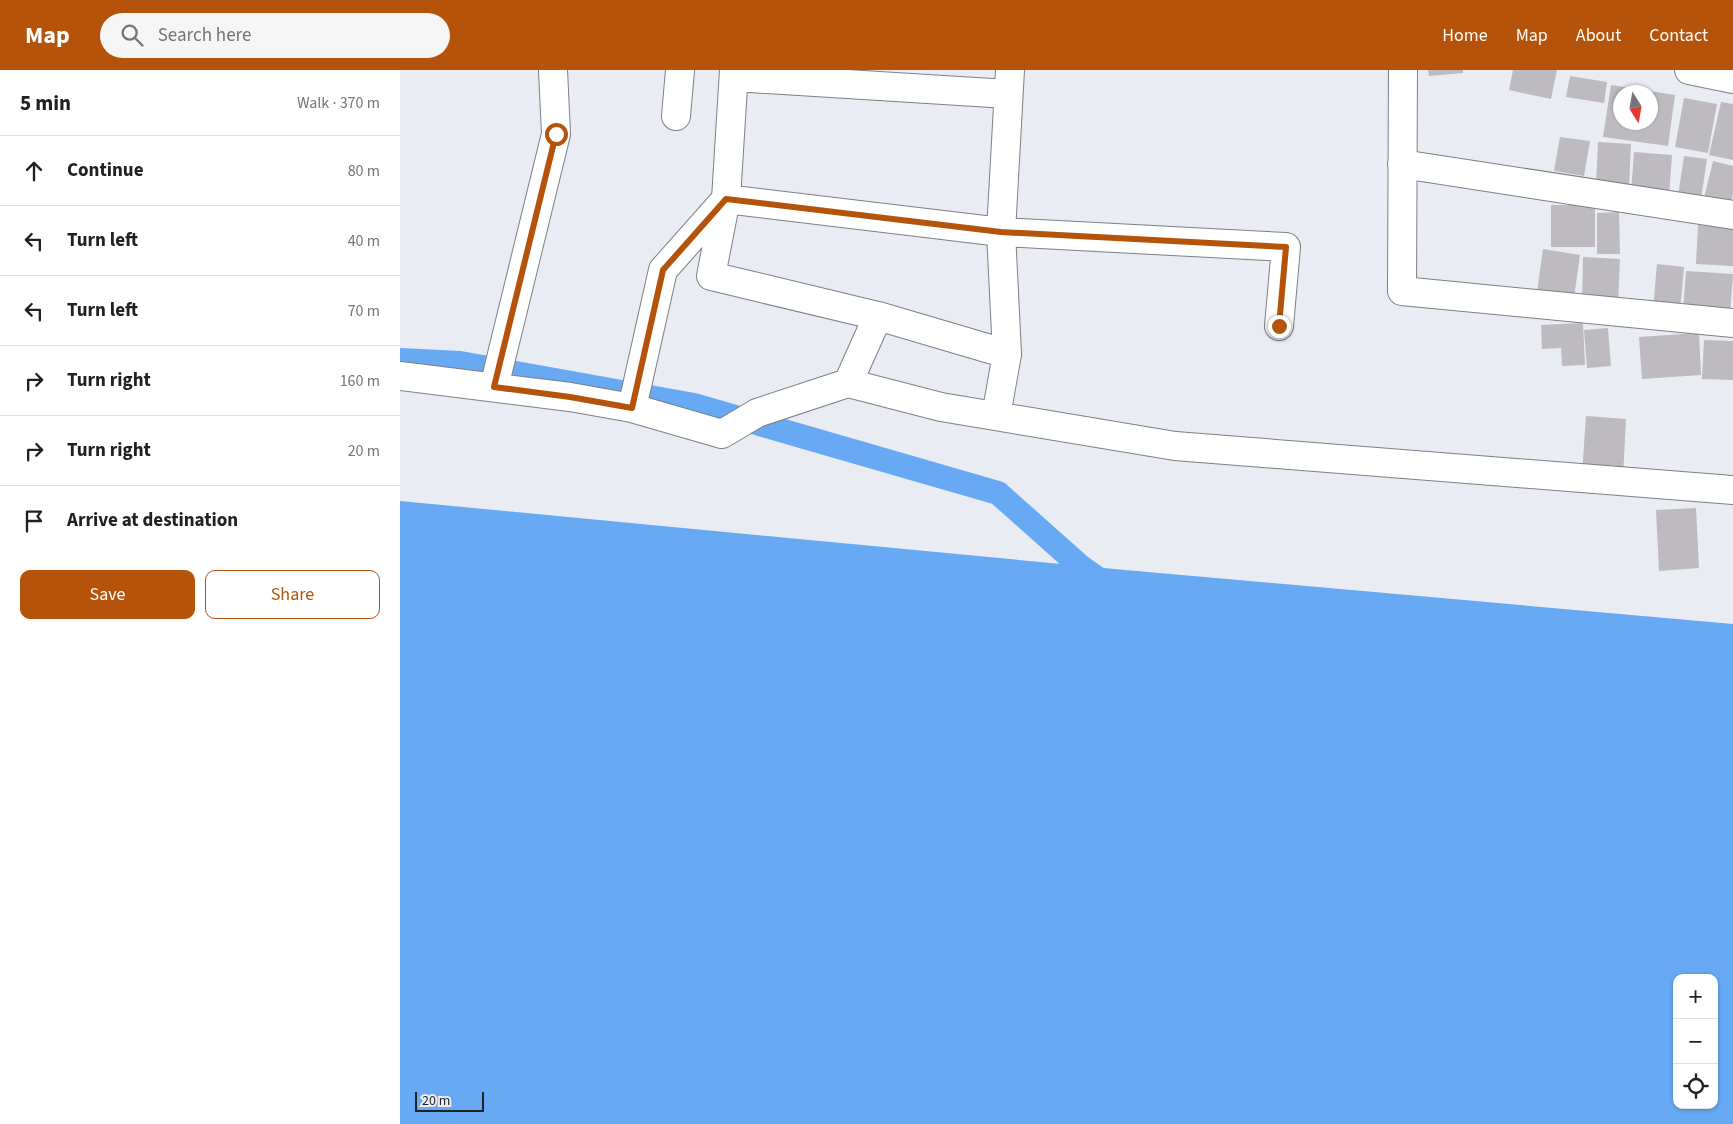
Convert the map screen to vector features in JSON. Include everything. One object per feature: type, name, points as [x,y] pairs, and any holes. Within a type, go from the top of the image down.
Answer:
[{"type":"street","points":[[497,376],[556,134],[553,70]]},
{"type":"street","points":[[676,116],[680,70]]},
{"type":"street","points":[[1403,70],[1402,291],[1733,324]]},
{"type":"street","points":[[1689,70],[1733,80]]},
{"type":"street","points":[[996,416],[1007,354],[1001,232],[1009,82],[734,74],[726,199],[711,276],[878,316],[1007,354]]},
{"type":"street","points":[[1402,164],[1733,215]]},
{"type":"street","points":[[634,398],[663,270],[726,199]]},
{"type":"street","points":[[726,199],[1001,232],[1286,247],[1279,326]]},
{"type":"street","points":[[848,383],[878,316]]},
{"type":"street","points":[[400,376],[497,376],[570,397],[634,398],[722,434],[746,420],[848,383],[941,407],[1175,446],[1733,490]]},
{"type":"water","points":[[400,501],[1114,569],[1733,624],[1733,1124],[400,1124]]},
{"type":"building","points":[[1428,70],[1463,70],[1463,73],[1429,76]]},
{"type":"building","points":[[1513,70],[1557,70],[1551,99],[1509,90]]},
{"type":"building","points":[[1570,76],[1607,82],[1604,103],[1566,97]]},
{"type":"building","points":[[1611,85],[1613,85],[1613,130],[1658,130],[1658,92],[1675,95],[1668,146],[1603,137]]},
{"type":"building","points":[[1684,98],[1717,104],[1708,153],[1675,147]]},
{"type":"building","points":[[1721,102],[1733,104],[1733,160],[1709,155]]},
{"type":"building","points":[[1560,137],[1590,141],[1584,176],[1554,171]]},
{"type":"building","points":[[1598,142],[1631,144],[1629,187],[1596,185]]},
{"type":"building","points":[[1634,152],[1672,155],[1669,196],[1631,193]]},
{"type":"building","points":[[1684,156],[1707,159],[1701,199],[1678,196]]},
{"type":"building","points":[[1713,161],[1733,166],[1731,204],[1704,198]]},
{"type":"building","points":[[1551,205],[1595,205],[1595,247],[1551,247]]},
{"type":"building","points":[[1619,212],[1620,254],[1597,254],[1597,213]]},
{"type":"building","points":[[1698,225],[1733,227],[1733,266],[1696,264]]},
{"type":"building","points":[[1543,249],[1580,255],[1574,298],[1537,292]]},
{"type":"building","points":[[1583,257],[1620,259],[1618,304],[1582,303]]},
{"type":"building","points":[[1657,264],[1684,267],[1680,312],[1653,309]]},
{"type":"building","points":[[1686,271],[1733,274],[1730,314],[1683,311]]},
{"type":"building","points":[[1583,323],[1585,365],[1562,366],[1561,348],[1542,349],[1541,325]]},
{"type":"building","points":[[1608,328],[1611,366],[1587,368],[1584,330]]},
{"type":"building","points":[[1699,333],[1701,375],[1642,379],[1639,337]]},
{"type":"building","points":[[1704,340],[1733,341],[1733,380],[1702,379]]},
{"type":"building","points":[[1586,416],[1626,419],[1623,477],[1582,474]]},
{"type":"building","points":[[1696,508],[1699,568],[1659,571],[1656,510]]},
{"type":"waterway","points":[[400,360],[460,363],[694,405],[998,493],[1080,566],[1107,585]]},
{"type":"route","points":[[556,134],[494,387],[570,397],[632,408],[663,270],[726,199],[1001,232],[1286,247],[1279,326]]}]
